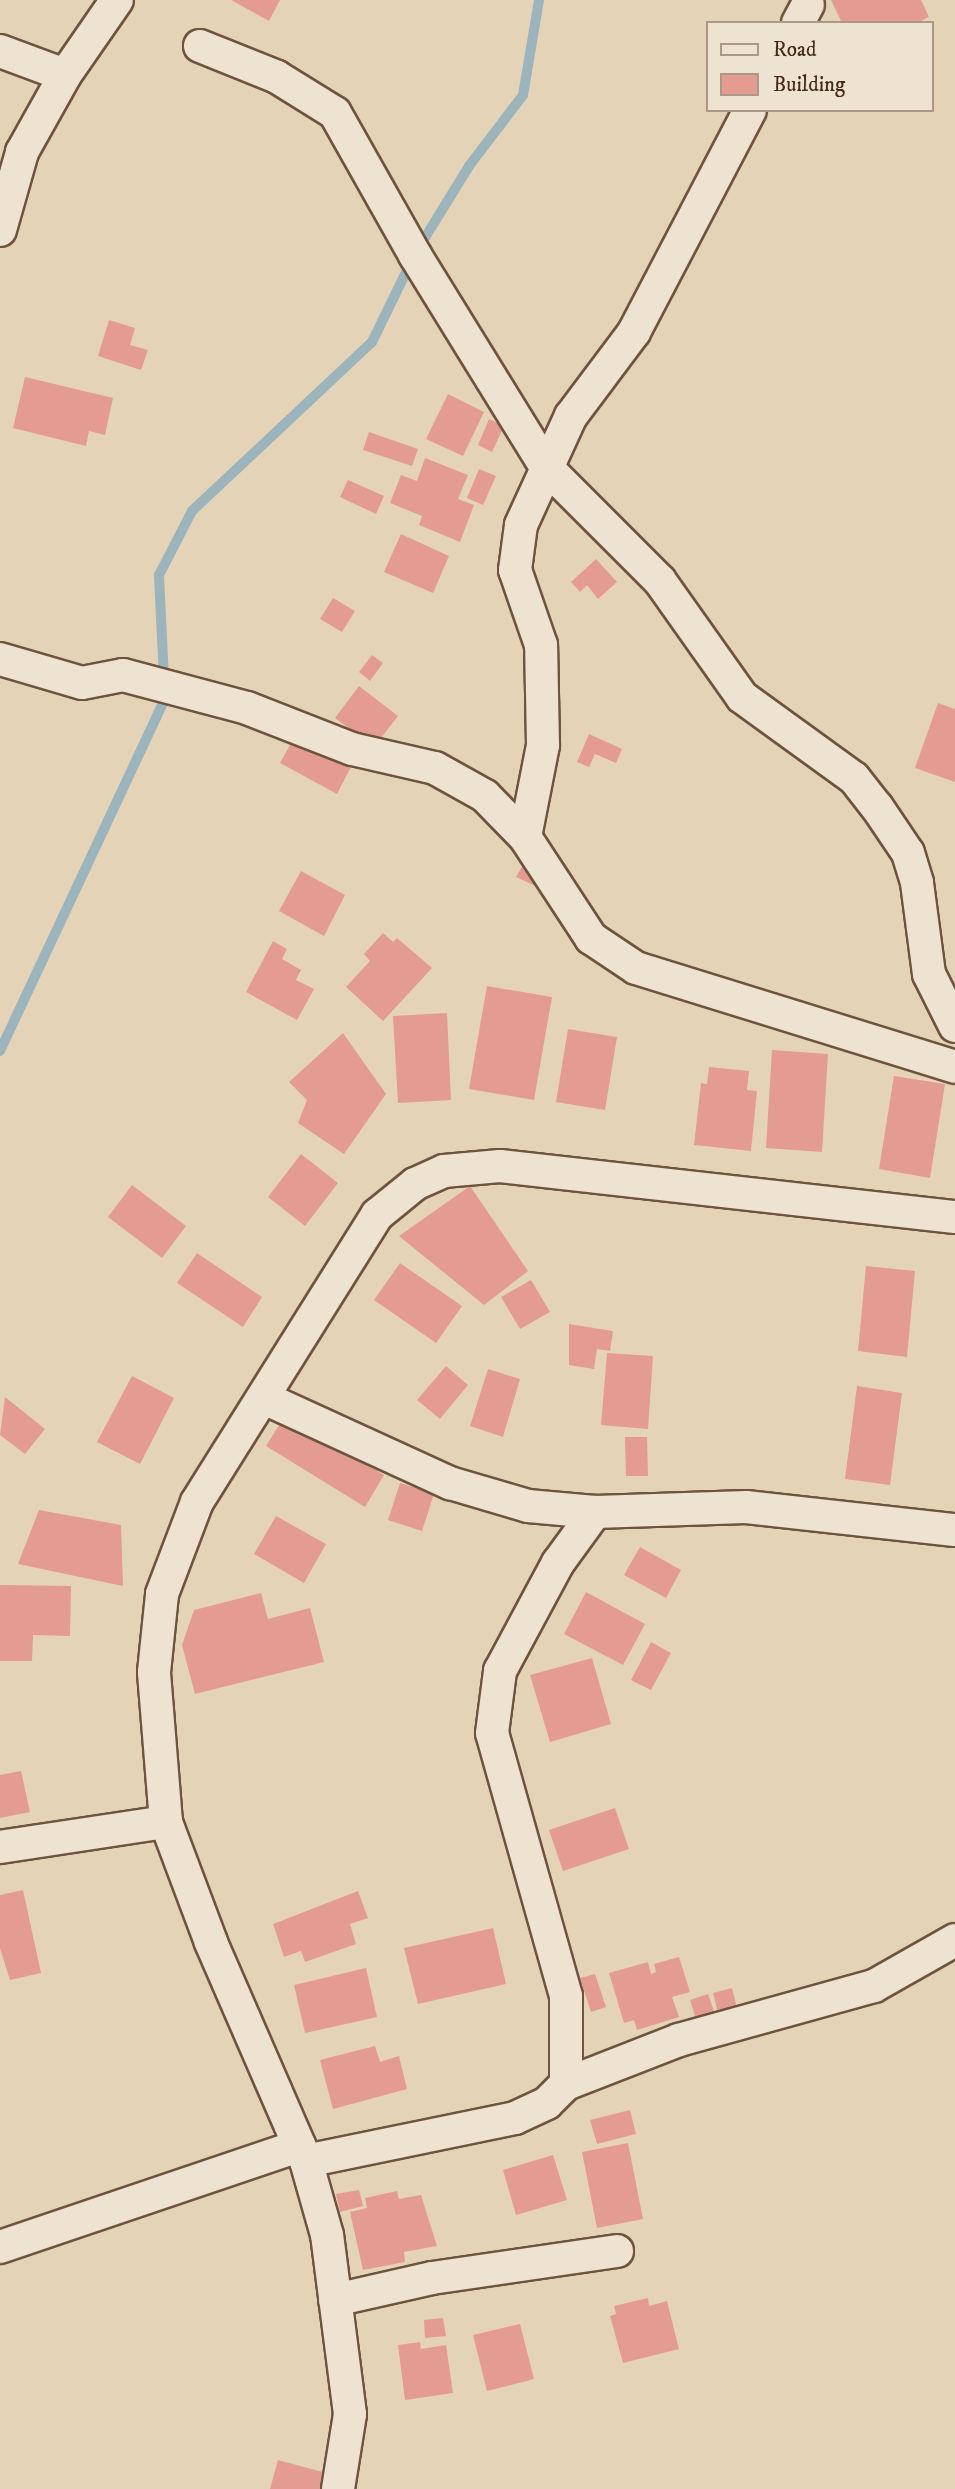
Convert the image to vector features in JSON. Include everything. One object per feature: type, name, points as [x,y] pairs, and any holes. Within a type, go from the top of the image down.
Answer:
[{"type":"street","points":[[0,230],[22,152],[65,75],[117,0]]},
{"type":"street","points":[[200,46],[277,77],[335,113],[415,255],[546,467],[660,581],[704,649],[742,697],[854,778],[877,807],[908,853],[917,883],[929,974],[955,1026]]},
{"type":"street","points":[[0,51],[65,75]]},
{"type":"street","points":[[525,837],[543,745],[541,645],[515,570],[521,524],[571,416],[634,332],[749,112]]},
{"type":"street","points":[[0,659],[82,682],[123,675],[247,708],[352,750],[435,768],[485,796],[525,837],[591,938],[636,968],[955,1067]]},
{"type":"street","points":[[338,2489],[350,2414],[327,2235],[302,2153],[211,1942],[166,1822],[155,1672],[162,1594],[197,1502],[377,1215],[415,1184],[444,1171],[500,1166],[955,1217]]},
{"type":"street","points":[[264,1398],[450,1483],[528,1506],[595,1512],[746,1507],[955,1530]]},
{"type":"street","points":[[566,2084],[566,1996],[492,1733],[500,1671],[558,1563],[595,1512]]},
{"type":"street","points":[[0,1847],[166,1822]]},
{"type":"street","points":[[0,2247],[302,2153],[515,2118],[547,2103],[566,2084],[679,2040],[874,1986],[939,1953],[955,1940]]},
{"type":"street","points":[[335,2300],[432,2278],[617,2251]]},
{"type":"building","points":[[231,0],[280,0],[269,21]]},
{"type":"building","points":[[831,0],[921,0],[929,17],[921,21],[841,21]]},
{"type":"building","points":[[109,320],[135,328],[130,345],[148,350],[141,370],[98,356]]},
{"type":"building","points":[[25,377],[113,398],[105,435],[89,431],[86,446],[13,428]]},
{"type":"building","points":[[448,394],[484,412],[463,456],[426,439]]},
{"type":"building","points":[[489,419],[504,426],[492,452],[478,445]]},
{"type":"building","points":[[369,432],[418,449],[412,466],[363,450]]},
{"type":"building","points":[[425,458],[468,475],[458,499],[474,505],[460,542],[419,525],[422,516],[390,503],[401,475],[417,481]]},
{"type":"building","points":[[479,469],[496,476],[483,505],[467,498]]},
{"type":"building","points":[[348,480],[384,496],[376,514],[340,497]]},
{"type":"building","points":[[401,534],[449,556],[433,593],[384,572]]},
{"type":"building","points":[[596,559],[617,582],[598,599],[587,585],[580,592],[571,582]]},
{"type":"building","points":[[333,598],[355,611],[342,632],[320,619]]},
{"type":"building","points":[[372,655],[383,663],[370,681],[359,672]]},
{"type":"building","points":[[359,686],[398,716],[374,747],[335,718]]},
{"type":"building","points":[[938,703],[955,709],[955,782],[915,768]]},
{"type":"building","points":[[296,734],[352,765],[337,794],[280,763]]},
{"type":"building","points":[[589,734],[622,749],[616,763],[595,754],[589,767],[577,762]]},
{"type":"building","points":[[527,858],[544,890],[516,877]]},
{"type":"building","points":[[301,871],[345,895],[324,936],[279,911]]},
{"type":"building","points":[[383,933],[393,942],[397,938],[432,968],[383,1021],[346,987],[370,961],[364,954]]},
{"type":"building","points":[[273,941],[287,949],[282,959],[301,970],[296,980],[314,989],[297,1020],[246,992]]},
{"type":"building","points":[[487,986],[552,997],[534,1100],[469,1089]]},
{"type":"building","points":[[447,1013],[451,1100],[398,1103],[393,1016]]},
{"type":"building","points":[[568,1029],[617,1037],[605,1110],[556,1102]]},
{"type":"building","points":[[343,1033],[386,1094],[344,1154],[298,1123],[307,1100],[289,1082]]},
{"type":"building","points":[[772,1050],[828,1054],[822,1152],[766,1148]]},
{"type":"building","points":[[709,1067],[749,1071],[747,1090],[757,1091],[751,1151],[694,1145],[701,1083],[707,1084]]},
{"type":"building","points":[[894,1076],[945,1084],[930,1178],[879,1169]]},
{"type":"building","points":[[301,1154],[338,1183],[305,1226],[268,1197]]},
{"type":"building","points":[[132,1185],[186,1226],[162,1258],[108,1217]]},
{"type":"building","points":[[470,1186],[528,1271],[484,1305],[399,1236]]},
{"type":"building","points":[[197,1253],[262,1297],[243,1327],[177,1283]]},
{"type":"building","points":[[400,1263],[462,1306],[436,1343],[374,1300]]},
{"type":"building","points":[[866,1266],[915,1271],[907,1357],[858,1351]]},
{"type":"building","points":[[531,1280],[550,1312],[520,1329],[501,1297]]},
{"type":"building","points":[[569,1324],[613,1331],[610,1351],[597,1349],[594,1369],[569,1365]]},
{"type":"building","points":[[607,1353],[653,1356],[648,1429],[601,1425]]},
{"type":"building","points":[[446,1366],[468,1385],[440,1419],[417,1400]]},
{"type":"building","points":[[488,1369],[520,1379],[503,1437],[470,1426]]},
{"type":"building","points":[[132,1376],[174,1398],[140,1464],[97,1442]]},
{"type":"building","points":[[857,1386],[902,1393],[890,1485],[845,1479]]},
{"type":"building","points":[[5,1397],[45,1429],[25,1454],[0,1435]]},
{"type":"building","points":[[286,1414],[384,1475],[365,1507],[266,1446]]},
{"type":"building","points":[[625,1437],[647,1437],[648,1476],[626,1476]]},
{"type":"building","points":[[400,1483],[434,1494],[422,1531],[388,1520]]},
{"type":"building","points":[[39,1510],[121,1525],[123,1586],[18,1564]]},
{"type":"building","points":[[276,1516],[326,1544],[304,1583],[254,1554]]},
{"type":"building","points":[[640,1547],[681,1570],[666,1598],[624,1575]]},
{"type":"building","points":[[0,1585],[71,1586],[70,1636],[33,1635],[32,1661],[0,1661]]},
{"type":"building","points":[[586,1592],[645,1624],[623,1665],[564,1634]]},
{"type":"building","points":[[261,1593],[268,1619],[310,1608],[324,1662],[195,1694],[182,1645],[194,1610]]},
{"type":"building","points":[[651,1642],[671,1653],[651,1690],[631,1680]]},
{"type":"building","points":[[592,1658],[611,1724],[550,1742],[530,1675]]},
{"type":"building","points":[[21,1771],[30,1812],[0,1818],[0,1775]]},
{"type":"building","points":[[615,1808],[629,1849],[563,1871],[549,1830]]},
{"type":"building","points":[[23,1890],[41,1973],[10,1980],[0,1948],[0,1895]]},
{"type":"building","points":[[358,1891],[368,1918],[350,1924],[356,1944],[305,1962],[301,1951],[284,1957],[273,1924]]},
{"type":"building","points":[[493,1928],[506,1984],[418,2004],[404,1948]]},
{"type":"building","points":[[679,1957],[690,1992],[672,1997],[679,2017],[637,2030],[634,2020],[624,2023],[609,1973],[648,1962],[651,1974],[656,1972],[654,1964]]},
{"type":"building","points":[[366,1968],[377,2017],[305,2033],[294,1985]]},
{"type":"building","points":[[595,1974],[606,2007],[591,2012],[580,1978]]},
{"type":"building","points":[[732,1988],[737,2008],[718,2013],[713,1993]]},
{"type":"building","points":[[708,1994],[716,2017],[697,2023],[690,2000]]},
{"type":"building","points":[[375,2046],[380,2062],[399,2056],[407,2089],[333,2109],[320,2060]]},
{"type":"building","points":[[630,2110],[636,2134],[597,2144],[590,2120]]},
{"type":"building","points":[[628,2143],[643,2219],[597,2228],[582,2152]]},
{"type":"building","points":[[553,2155],[567,2200],[516,2215],[503,2170]]},
{"type":"building","points":[[359,2190],[363,2206],[340,2212],[336,2194]]},
{"type":"building","points":[[397,2191],[399,2199],[421,2195],[437,2246],[404,2252],[405,2262],[363,2270],[350,2212],[367,2208],[365,2198]]},
{"type":"building","points":[[648,2298],[649,2306],[667,2301],[679,2349],[623,2363],[610,2316],[616,2314],[614,2306]]},
{"type":"building","points":[[443,2318],[446,2336],[425,2338],[424,2320]]},
{"type":"building","points":[[520,2324],[534,2379],[487,2391],[473,2335]]},
{"type":"building","points":[[420,2342],[421,2349],[446,2345],[453,2393],[405,2400],[398,2345]]},
{"type":"building","points":[[278,2460],[326,2473],[322,2489],[270,2489]]},
{"type":"waterway","points":[[418,249],[469,166],[523,95],[539,0]]},
{"type":"waterway","points":[[0,1051],[165,699],[159,575],[192,511],[372,342],[411,262]]}]
